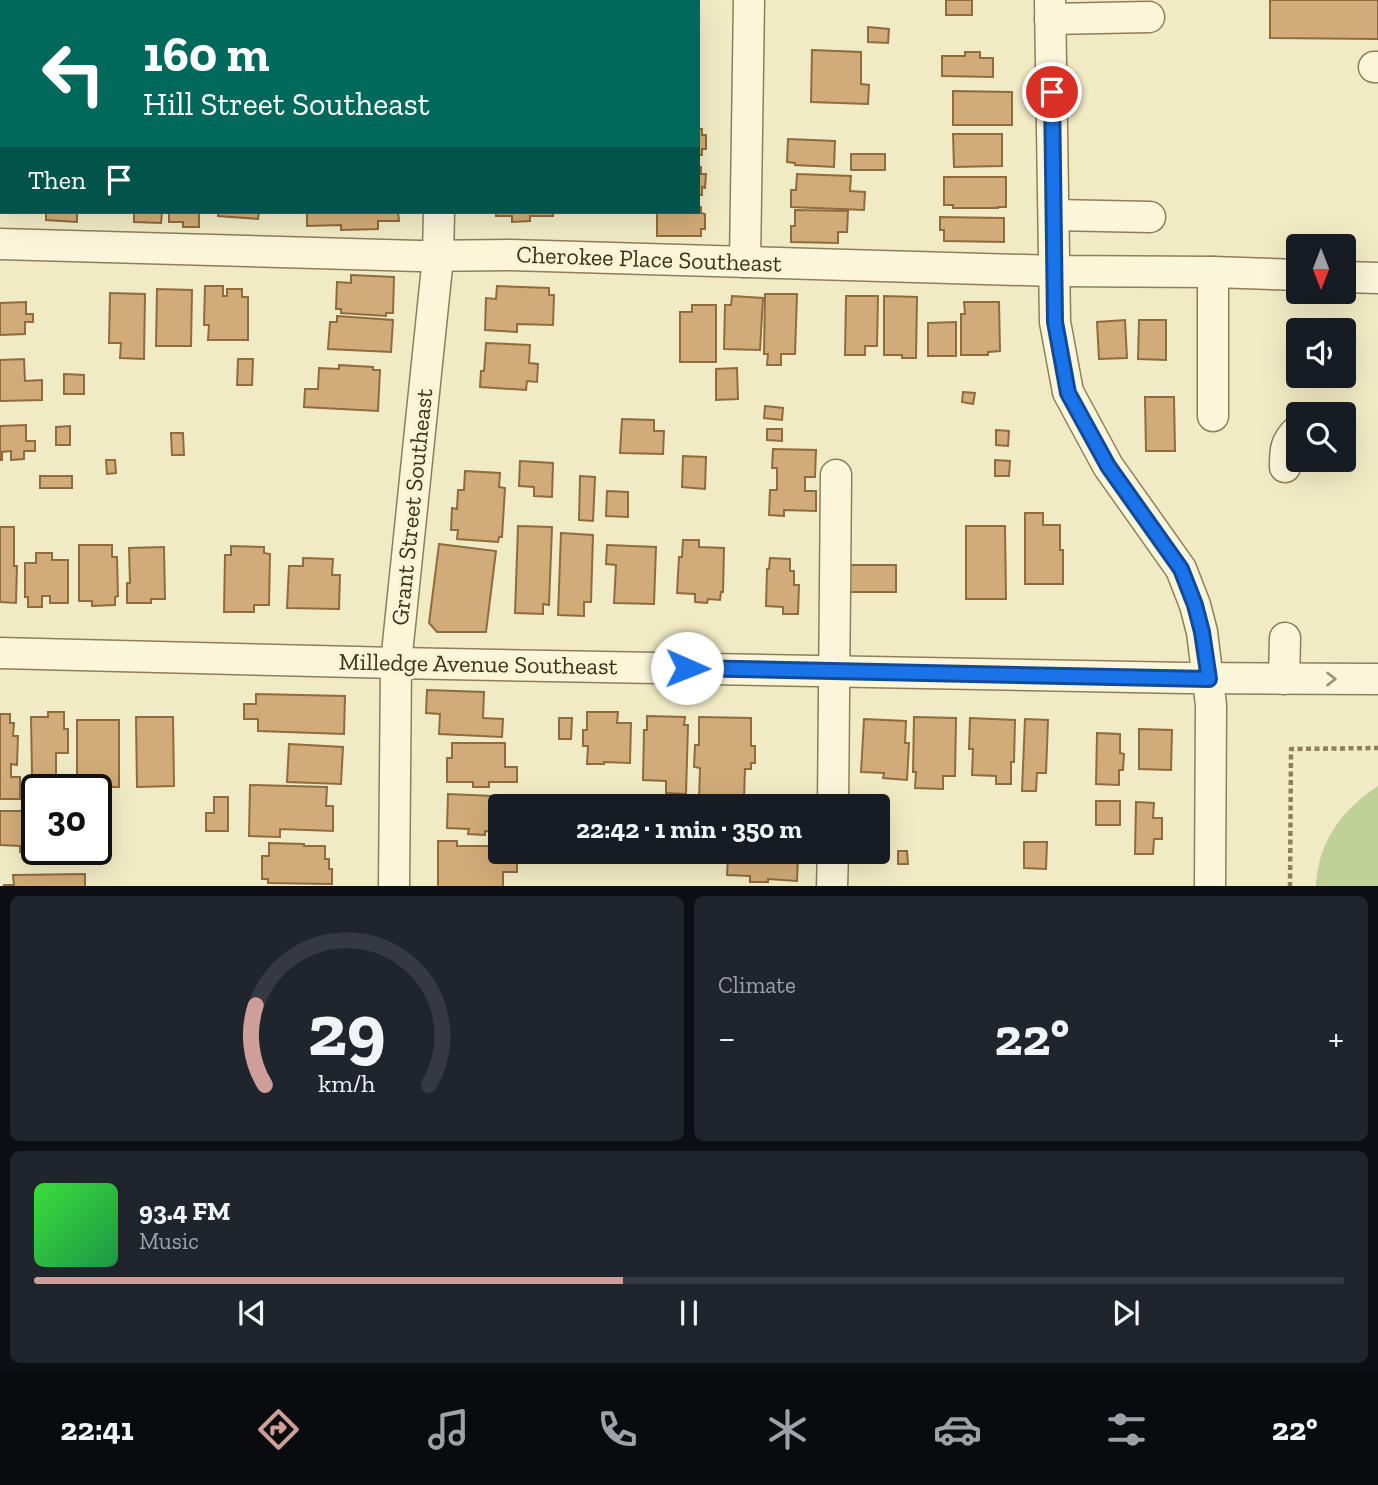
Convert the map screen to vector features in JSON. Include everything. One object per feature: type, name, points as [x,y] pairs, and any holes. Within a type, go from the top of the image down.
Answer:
[{"type":"street","points":[[745,261],[748,0]]},
{"type":"street","points":[[1149,18],[1050,9],[1055,322],[1068,393],[1108,466],[1181,569],[1195,605],[1202,632],[1211,705],[1210,886]]},
{"type":"street","name":"Grant Street Southeast","points":[[394,886],[396,663],[438,257],[439,214]]},
{"type":"street","points":[[1054,215],[1150,217]]},
{"type":"street","name":"Cherokee Place Southeast","points":[[0,244],[438,257],[511,255],[1055,271],[1286,275]]},
{"type":"street","points":[[1213,272],[1213,416]]},
{"type":"street","points":[[1356,277],[1378,278]]},
{"type":"street","points":[[1285,467],[1286,451]]},
{"type":"street","points":[[833,794],[836,475]]},
{"type":"street","points":[[1284,679],[1285,638]]},
{"type":"street","name":"Milledge Avenue Southeast","points":[[0,653],[1209,679],[1378,679]]},
{"type":"street","points":[[832,886],[833,864]]},
{"type":"path","points":[[1290,886],[1291,749],[1378,748]]},
{"type":"green space","points":[[1378,786],[1378,886],[1316,886],[1321,855],[1334,828],[1353,805]]},
{"type":"building","points":[[946,0],[972,0],[972,15],[946,15]]},
{"type":"building","points":[[1270,0],[1378,0],[1378,39],[1270,38]]},
{"type":"building","points":[[868,27],[889,29],[888,43],[868,42]]},
{"type":"building","points":[[812,50],[861,52],[861,84],[869,85],[868,104],[811,102]]},
{"type":"building","points":[[965,52],[980,52],[980,58],[993,58],[993,77],[942,76],[942,56],[965,56]]},
{"type":"building","points":[[953,91],[1012,92],[1012,125],[953,125]]},
{"type":"building","points":[[700,129],[702,135],[706,135],[706,149],[702,149],[702,155]]},
{"type":"building","points":[[953,134],[1002,134],[1002,166],[954,167]]},
{"type":"building","points":[[788,139],[835,141],[834,167],[795,165],[787,162]]},
{"type":"building","points":[[851,154],[885,154],[885,170],[851,170]]},
{"type":"building","points":[[700,167],[701,174],[706,174],[702,195]]},
{"type":"building","points":[[797,174],[851,176],[850,191],[865,192],[864,210],[791,207],[791,190],[796,190]]},
{"type":"building","points":[[944,177],[1006,177],[1006,207],[953,208],[953,205],[944,205]]},
{"type":"building","points":[[701,207],[701,213],[705,214],[705,229],[701,229],[701,236],[657,236],[657,214],[700,214]]},
{"type":"building","points":[[795,210],[848,211],[847,232],[838,232],[838,243],[791,242]]},
{"type":"building","points":[[46,214],[77,214],[77,222],[46,220]]},
{"type":"building","points":[[134,214],[162,214],[161,223],[134,222]]},
{"type":"building","points":[[169,214],[199,214],[199,227],[183,227],[183,222],[169,222]]},
{"type":"building","points":[[218,214],[259,214],[258,219]]},
{"type":"building","points":[[307,214],[398,214],[399,221],[378,221],[378,229],[341,230],[341,225],[307,226]]},
{"type":"building","points":[[553,214],[530,216],[530,221],[512,222],[512,216],[496,216]]},
{"type":"building","points":[[940,217],[1004,218],[1004,242],[944,241],[944,230],[940,230]]},
{"type":"building","points":[[351,275],[394,277],[393,313],[386,313],[386,316],[341,313],[341,309],[336,309],[337,282],[351,283]]},
{"type":"building","points":[[205,286],[223,286],[223,296],[227,296],[227,289],[242,289],[242,297],[248,297],[248,340],[208,340],[209,325],[204,325]]},
{"type":"building","points":[[497,286],[549,288],[549,295],[554,295],[553,325],[517,324],[517,332],[485,330],[486,298],[496,299]]},
{"type":"building","points":[[157,289],[192,290],[191,346],[156,346]]},
{"type":"building","points":[[110,293],[145,294],[144,359],[120,358],[121,343],[109,343]]},
{"type":"building","points":[[765,294],[797,294],[795,354],[781,354],[781,365],[767,365],[768,354],[764,354]]},
{"type":"building","points":[[732,296],[763,298],[760,350],[724,349],[725,305],[731,305]]},
{"type":"building","points":[[846,296],[878,296],[877,346],[865,346],[865,355],[845,355]]},
{"type":"building","points":[[884,296],[917,297],[916,358],[884,355]]},
{"type":"building","points":[[26,302],[26,314],[33,314],[33,322],[25,322],[25,334],[0,335],[0,303]]},
{"type":"building","points":[[964,302],[999,302],[1000,351],[988,352],[988,355],[961,355],[961,314],[965,314]]},
{"type":"building","points":[[692,305],[716,305],[716,362],[680,362],[680,312],[692,312]]},
{"type":"building","points":[[337,316],[393,320],[391,352],[328,349],[330,322],[337,322]]},
{"type":"building","points":[[1125,320],[1127,358],[1099,359],[1097,322]]},
{"type":"building","points":[[1139,320],[1166,320],[1166,360],[1138,359]]},
{"type":"building","points":[[956,322],[956,356],[928,356],[928,323]]},
{"type":"building","points":[[486,343],[530,345],[529,363],[538,364],[537,382],[527,381],[526,390],[480,387]]},
{"type":"building","points":[[24,359],[25,381],[42,380],[42,400],[0,401],[0,360]]},
{"type":"building","points":[[238,359],[253,359],[252,385],[237,385]]},
{"type":"building","points":[[339,365],[373,367],[373,370],[380,370],[378,411],[304,407],[305,389],[318,389],[319,368],[339,369]]},
{"type":"building","points":[[737,368],[738,399],[716,400],[716,369]]},
{"type":"building","points":[[64,374],[84,375],[84,394],[64,394]]},
{"type":"building","points":[[963,392],[975,393],[973,404],[962,402]]},
{"type":"building","points":[[1145,397],[1174,397],[1175,451],[1146,451]]},
{"type":"building","points":[[765,406],[783,408],[782,420],[764,418]]},
{"type":"building","points":[[622,419],[654,420],[654,431],[664,431],[663,454],[620,453]]},
{"type":"building","points":[[26,425],[26,441],[35,441],[35,451],[24,451],[24,459],[11,460],[11,451],[2,452],[0,460],[0,426]]},
{"type":"building","points":[[70,426],[70,445],[56,445],[56,427]]},
{"type":"building","points":[[767,429],[782,429],[782,441],[767,440]]},
{"type":"building","points":[[996,430],[1009,431],[1008,446],[996,445]]},
{"type":"building","points":[[171,433],[183,433],[184,455],[172,455]]},
{"type":"building","points":[[773,449],[816,450],[815,477],[805,477],[805,491],[816,491],[816,511],[784,510],[784,516],[769,515],[770,490],[777,490],[777,468],[772,468]]},
{"type":"building","points":[[683,456],[706,457],[705,489],[682,487]]},
{"type":"building","points":[[106,460],[115,460],[116,473],[107,474]]},
{"type":"building","points":[[995,460],[1010,461],[1009,476],[995,476]]},
{"type":"building","points":[[520,461],[553,463],[552,497],[534,496],[534,487],[519,486]]},
{"type":"building","points":[[465,471],[500,473],[499,487],[505,488],[502,537],[499,537],[498,542],[457,539],[458,530],[451,530],[452,508],[457,509],[458,490],[464,490]]},
{"type":"building","points":[[40,476],[72,476],[72,488],[40,488]]},
{"type":"building","points":[[580,476],[595,477],[593,521],[579,520]]},
{"type":"building","points":[[607,491],[628,492],[628,517],[606,516]]},
{"type":"building","points":[[1025,513],[1043,513],[1043,525],[1060,525],[1063,584],[1025,584]]},
{"type":"building","points":[[518,526],[552,527],[549,605],[543,604],[543,614],[515,613]]},
{"type":"building","points":[[966,526],[1005,526],[1006,599],[966,599]]},
{"type":"building","points":[[0,527],[14,527],[16,603],[0,602]]},
{"type":"building","points":[[561,533],[593,535],[591,602],[584,602],[584,616],[558,615]]},
{"type":"building","points":[[683,540],[699,540],[699,547],[724,548],[723,592],[720,600],[695,602],[695,594],[677,593]]},
{"type":"building","points":[[439,544],[496,551],[486,632],[437,632],[429,623]]},
{"type":"building","points":[[79,545],[112,545],[112,557],[117,557],[118,596],[115,597],[115,605],[92,606],[92,601],[79,601]]},
{"type":"building","points":[[607,545],[656,547],[654,604],[614,603],[616,565],[606,564]]},
{"type":"building","points":[[231,546],[264,547],[264,553],[270,554],[269,605],[254,605],[254,612],[224,612],[225,555],[231,555]]},
{"type":"building","points":[[164,547],[165,599],[151,599],[151,603],[127,603],[127,583],[130,583],[129,548]]},
{"type":"building","points":[[36,553],[52,553],[52,560],[68,560],[68,603],[50,603],[50,596],[42,596],[42,607],[28,607],[28,597],[25,597],[25,563],[36,563]]},
{"type":"building","points":[[303,558],[333,559],[332,575],[340,575],[339,609],[287,608],[289,566],[303,566]]},
{"type":"building","points":[[770,558],[790,559],[790,571],[794,571],[794,585],[799,585],[798,614],[783,614],[783,607],[766,606]]},
{"type":"building","points":[[850,565],[896,565],[896,592],[850,592]]},
{"type":"building","points":[[427,690],[484,692],[483,718],[503,719],[502,737],[439,734],[440,714],[426,713]]},
{"type":"building","points":[[256,694],[345,696],[344,734],[258,731],[258,719],[244,719],[244,704],[256,704]]},
{"type":"building","points":[[48,712],[64,712],[64,729],[68,729],[68,753],[56,753],[56,774],[32,774],[31,717],[48,717]]},
{"type":"building","points":[[587,712],[618,712],[617,723],[631,723],[630,763],[587,764],[588,746],[583,746],[583,730],[587,730]]},
{"type":"building","points":[[0,714],[10,714],[10,723],[14,723],[13,736],[18,736],[17,765],[11,764],[11,777],[20,777],[20,799],[0,799]]},
{"type":"building","points":[[647,716],[685,717],[684,725],[688,725],[686,794],[666,793],[666,781],[643,780],[644,730],[647,730]]},
{"type":"building","points":[[136,717],[173,717],[174,786],[137,787]]},
{"type":"building","points":[[699,717],[751,718],[751,746],[755,746],[755,763],[751,763],[751,769],[745,769],[744,794],[699,794],[700,768],[694,767],[695,745],[699,745]]},
{"type":"building","points":[[914,717],[956,718],[955,776],[943,776],[943,789],[915,788]]},
{"type":"building","points":[[559,718],[572,718],[571,739],[559,739]]},
{"type":"building","points":[[970,718],[1015,720],[1011,784],[996,784],[996,776],[972,775]]},
{"type":"building","points":[[864,719],[906,721],[905,743],[909,743],[907,780],[883,778],[884,773],[861,772]]},
{"type":"building","points":[[1025,719],[1048,720],[1046,773],[1037,773],[1036,791],[1022,791]]},
{"type":"building","points":[[77,720],[119,720],[119,787],[112,787],[112,774],[77,774]]},
{"type":"building","points":[[1139,729],[1172,730],[1171,770],[1139,769]]},
{"type":"building","points":[[1097,733],[1120,734],[1120,753],[1124,754],[1123,770],[1119,770],[1119,785],[1096,784]]},
{"type":"building","points":[[452,743],[505,743],[505,767],[517,767],[517,782],[489,782],[489,787],[473,787],[473,782],[447,782],[447,758],[452,758]]},
{"type":"building","points":[[289,744],[343,747],[341,784],[287,782]]},
{"type":"building","points":[[250,785],[327,787],[326,806],[333,806],[333,831],[280,829],[280,837],[249,836]]},
{"type":"building","points":[[448,794],[488,796],[488,831],[485,831],[485,835],[468,834],[469,829],[447,828]]},
{"type":"building","points":[[214,797],[228,797],[228,831],[206,831],[206,813],[214,813]]},
{"type":"building","points":[[1096,801],[1120,801],[1120,825],[1096,825]]},
{"type":"building","points":[[1136,802],[1154,803],[1153,818],[1162,818],[1162,839],[1154,839],[1153,854],[1135,854]]},
{"type":"building","points":[[0,811],[21,811],[21,852],[20,846],[0,845]]},
{"type":"building","points":[[438,841],[457,841],[457,846],[488,846],[488,864],[517,864],[517,872],[503,872],[503,886],[438,886]]},
{"type":"building","points":[[1024,842],[1047,842],[1046,869],[1024,868]]},
{"type":"building","points":[[269,843],[325,846],[325,859],[329,859],[329,869],[332,869],[332,884],[268,883],[268,879],[262,879],[262,856],[269,856]]},
{"type":"building","points":[[898,851],[907,851],[908,864],[898,864]]},
{"type":"building","points":[[728,864],[798,864],[797,881],[768,879],[768,882],[750,882],[750,876],[727,875]]},
{"type":"building","points":[[85,874],[85,886],[4,886],[14,885],[13,875]]},
{"type":"route","points":[[687,668],[1209,679],[1202,632],[1181,569],[1108,466],[1068,393],[1055,322],[1052,92]]}]
